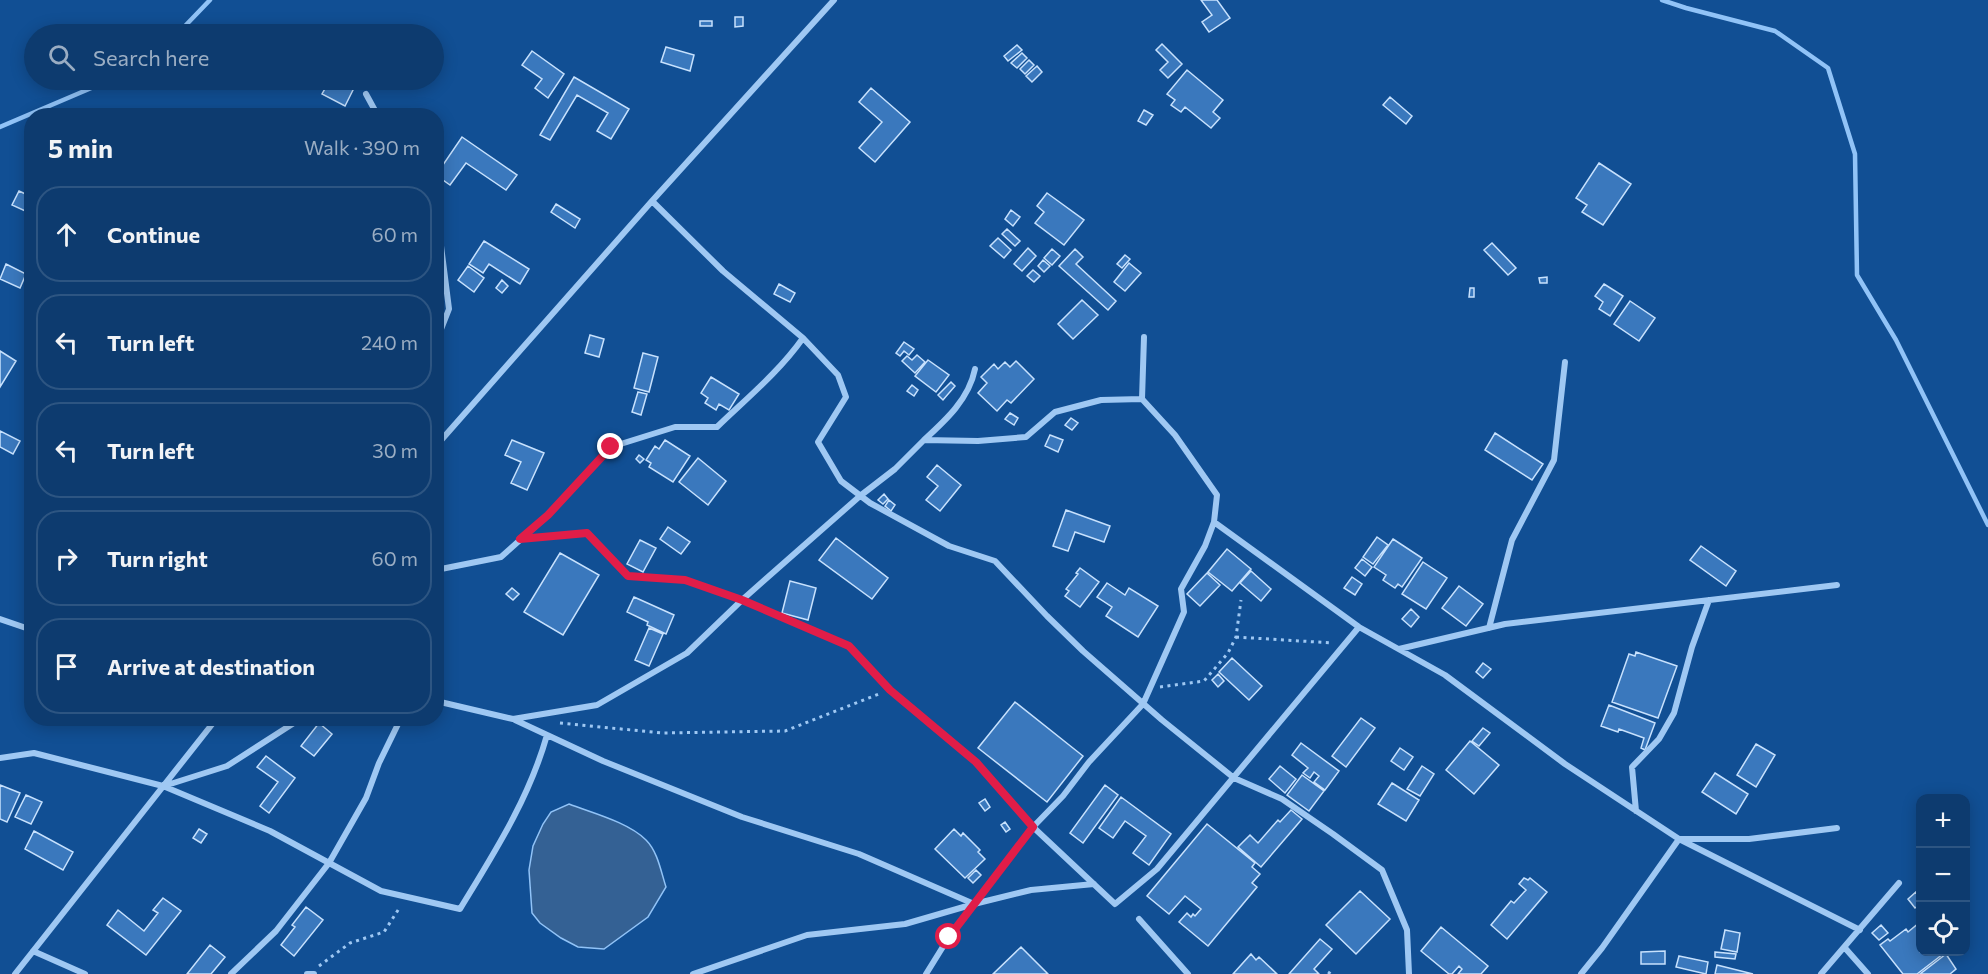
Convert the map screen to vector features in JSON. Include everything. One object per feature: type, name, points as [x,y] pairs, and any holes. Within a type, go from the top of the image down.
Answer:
[{"type":"street","points":[[444,437],[652,201],[834,0]]},
{"type":"street","points":[[366,94],[374,108]]},
{"type":"street","points":[[652,201],[723,271],[803,338],[838,375],[846,397],[818,442],[841,481],[870,503],[949,546],[995,561],[1047,616],[1143,704],[1234,778],[1282,799],[1382,870],[1407,930],[1409,974]]},
{"type":"street","points":[[444,270],[449,309],[444,322]]},
{"type":"street","points":[[926,974],[949,937],[1033,827],[1143,704],[1184,612],[1181,589],[1205,546],[1214,522],[1217,495],[1175,435],[1142,399],[1144,337]]},
{"type":"street","points":[[444,568],[501,557],[548,515],[611,447],[675,427],[717,427],[770,378],[790,357],[803,338]]},
{"type":"street","points":[[1489,628],[1512,540],[1554,460],[1565,362]]},
{"type":"street","points":[[513,719],[597,705],[687,653],[742,600],[860,496],[895,469],[948,419],[963,398],[973,379],[975,369]]},
{"type":"street","points":[[924,440],[978,441],[1026,437],[1056,412],[1101,400],[1142,399]]},
{"type":"street","points":[[1214,522],[1359,627],[1445,675],[1565,764],[1679,839],[1860,930]]},
{"type":"street","points":[[520,539],[587,533],[628,576],[685,580],[742,600],[849,646],[890,690],[976,762],[1033,827],[1115,904],[1157,869],[1359,627]]},
{"type":"street","points":[[1399,649],[1505,624],[1837,585]]},
{"type":"street","points":[[1636,811],[1632,767],[1659,740],[1674,713],[1692,647],[1709,600]]},
{"type":"street","points":[[0,620],[24,628]]},
{"type":"street","points":[[444,703],[513,719],[603,761],[742,817],[859,854],[974,904]]},
{"type":"street","points":[[15,974],[211,726]]},
{"type":"street","points":[[164,786],[227,766],[289,726]]},
{"type":"street","points":[[231,974],[276,930],[329,863],[366,798],[379,763],[397,726]]},
{"type":"street","points":[[0,758],[34,753],[164,786],[270,831],[381,891],[460,909],[510,828],[539,761],[546,735]]},
{"type":"street","points":[[1679,839],[1749,839],[1838,828]]},
{"type":"street","points":[[1581,974],[1679,839]]},
{"type":"street","points":[[1821,974],[1899,883]]},
{"type":"street","points":[[693,974],[807,935],[905,924],[1031,890],[1094,884]]},
{"type":"street","points":[[1139,919],[1188,974]]},
{"type":"street","points":[[1845,948],[1868,974]]},
{"type":"street","points":[[33,951],[85,974]]},
{"type":"street","points":[[708,970],[717,974]]},
{"type":"path","points":[[1149,689],[1204,681],[1228,653],[1236,637],[1241,600]]},
{"type":"path","points":[[1236,637],[1344,644]]},
{"type":"path","points":[[559,723],[662,733],[785,731],[890,690]]},
{"type":"path","points":[[311,974],[350,943],[384,932],[402,905],[411,898]]},
{"type":"water","points":[[569,804],[620,823],[646,840],[656,856],[666,887],[648,917],[604,949],[578,947],[540,923],[532,913],[529,870],[533,846],[551,812]]},
{"type":"building","points":[[1201,0],[1217,0],[1230,18],[1209,32],[1202,22],[1212,15]]},
{"type":"building","points":[[735,17],[743,17],[743,26],[735,27]]},
{"type":"building","points":[[700,21],[712,21],[712,26],[700,26]]},
{"type":"building","points":[[1162,44],[1182,64],[1168,78],[1160,70],[1168,62],[1156,50]]},
{"type":"building","points":[[1017,45],[1022,50],[1008,61],[1004,56]]},
{"type":"building","points":[[666,47],[694,55],[690,71],[661,62]]},
{"type":"building","points":[[532,51],[564,74],[548,98],[535,88],[542,79],[522,65]]},
{"type":"building","points":[[1022,53],[1027,58],[1017,68],[1011,63]]},
{"type":"building","points":[[1029,60],[1034,65],[1025,74],[1020,69]]},
{"type":"building","points":[[1037,66],[1042,72],[1032,82],[1026,76]]},
{"type":"building","points":[[1187,70],[1223,100],[1213,112],[1220,118],[1211,128],[1185,107],[1181,112],[1171,105],[1175,100],[1167,94]]},
{"type":"building","points":[[574,77],[629,109],[611,139],[597,131],[608,113],[577,95],[550,140],[540,135]]},
{"type":"building","points":[[871,88],[910,122],[875,162],[859,148],[882,122],[859,102]]},
{"type":"building","points":[[324,90],[353,90],[345,106],[322,94]]},
{"type":"building","points":[[1390,97],[1412,116],[1406,124],[1383,105]]},
{"type":"building","points":[[1144,110],[1153,115],[1146,125],[1138,121]]},
{"type":"building","points":[[462,137],[517,175],[506,190],[466,163],[450,185],[444,181],[444,163]]},
{"type":"building","points":[[1599,163],[1631,184],[1603,225],[1582,212],[1587,205],[1576,198]]},
{"type":"building","points":[[19,191],[24,193],[24,210],[12,205]]},
{"type":"building","points":[[1047,193],[1084,220],[1064,245],[1035,223],[1044,212],[1037,206]]},
{"type":"building","points":[[556,204],[580,219],[575,228],[551,212]]},
{"type":"building","points":[[1011,210],[1020,217],[1013,226],[1005,219]]},
{"type":"building","points":[[1007,229],[1020,241],[1015,246],[1002,234]]},
{"type":"building","points":[[998,238],[1011,250],[1004,258],[990,246]]},
{"type":"building","points":[[484,241],[529,269],[520,284],[489,264],[483,273],[469,264]]},
{"type":"building","points":[[1492,243],[1516,268],[1508,275],[1484,250]]},
{"type":"building","points":[[1028,248],[1036,256],[1022,271],[1014,264]]},
{"type":"building","points":[[1052,249],[1060,256],[1052,265],[1044,258]]},
{"type":"building","points":[[1075,249],[1083,257],[1076,264],[1116,301],[1108,310],[1059,266]]},
{"type":"building","points":[[1125,255],[1130,259],[1122,268],[1117,264]]},
{"type":"building","points":[[1043,260],[1050,266],[1044,272],[1038,266]]},
{"type":"building","points":[[1129,263],[1141,273],[1125,291],[1114,282]]},
{"type":"building","points":[[6,264],[24,273],[20,288],[0,279]]},
{"type":"building","points":[[468,266],[484,278],[474,292],[458,280]]},
{"type":"building","points":[[1033,270],[1040,276],[1034,282],[1027,276]]},
{"type":"building","points":[[1547,277],[1547,283],[1540,283],[1539,278]]},
{"type":"building","points":[[502,280],[508,286],[502,293],[496,288]]},
{"type":"building","points":[[779,284],[795,293],[790,302],[774,294]]},
{"type":"building","points":[[1604,284],[1623,296],[1610,316],[1599,309],[1603,302],[1595,296]]},
{"type":"building","points":[[1470,288],[1474,288],[1474,297],[1469,297]]},
{"type":"building","points":[[1082,300],[1098,315],[1073,339],[1058,324]]},
{"type":"building","points":[[1630,301],[1655,318],[1639,341],[1614,324]]},
{"type":"building","points":[[590,335],[604,339],[599,357],[585,353]]},
{"type":"building","points":[[904,342],[914,349],[909,355],[904,351],[900,356],[896,353]]},
{"type":"building","points":[[0,351],[16,361],[0,387]]},
{"type":"building","points":[[643,353],[658,357],[649,392],[634,388]]},
{"type":"building","points":[[917,355],[925,362],[915,373],[902,361],[907,356],[912,360]]},
{"type":"building","points":[[928,360],[949,375],[936,392],[915,376]]},
{"type":"building","points":[[1016,361],[1034,379],[1011,403],[1007,400],[997,411],[978,393],[987,383],[981,377],[994,364],[998,369],[1005,362],[1010,367]]},
{"type":"building","points":[[711,377],[739,394],[729,410],[719,404],[716,410],[705,403],[708,398],[701,393]]},
{"type":"building","points":[[951,382],[955,386],[943,400],[938,395]]},
{"type":"building","points":[[912,385],[918,390],[914,396],[907,391]]},
{"type":"building","points":[[638,392],[647,394],[641,415],[632,412]]},
{"type":"building","points":[[1010,413],[1018,418],[1014,425],[1005,419]]},
{"type":"building","points":[[1071,418],[1078,423],[1072,430],[1065,425]]},
{"type":"building","points":[[0,431],[20,441],[13,454],[0,447]]},
{"type":"building","points":[[1495,433],[1543,464],[1532,480],[1485,450]]},
{"type":"building","points":[[1050,435],[1063,440],[1058,452],[1045,446]]},
{"type":"building","points":[[512,440],[544,453],[527,490],[511,483],[521,462],[505,455]]},
{"type":"building","points":[[665,440],[690,456],[673,482],[649,467],[651,463],[646,460],[655,446],[659,449]]},
{"type":"building","points":[[639,455],[644,459],[640,463],[636,459]]},
{"type":"building","points":[[698,458],[726,481],[708,505],[679,482]]},
{"type":"building","points":[[937,465],[961,485],[940,511],[926,500],[938,486],[927,477]]},
{"type":"building","points":[[884,494],[888,499],[883,504],[878,500]]},
{"type":"building","points":[[889,500],[895,505],[891,511],[885,506]]},
{"type":"building","points":[[1066,510],[1110,526],[1104,542],[1075,532],[1068,551],[1053,546]]},
{"type":"building","points":[[668,527],[690,542],[681,554],[660,539]]},
{"type":"building","points":[[1377,537],[1388,545],[1373,564],[1363,557]]},
{"type":"building","points":[[836,538],[888,578],[872,599],[819,560]]},
{"type":"building","points":[[1393,539],[1422,558],[1402,587],[1398,584],[1395,588],[1383,580],[1386,575],[1374,567]]},
{"type":"building","points":[[640,540],[656,548],[643,572],[627,564]]},
{"type":"building","points":[[1701,546],[1736,571],[1726,586],[1690,560]]},
{"type":"building","points":[[1227,549],[1251,569],[1232,591],[1208,572]]},
{"type":"building","points":[[560,553],[599,575],[563,635],[524,612]]},
{"type":"building","points":[[1362,559],[1372,567],[1365,576],[1355,568]]},
{"type":"building","points":[[1423,562],[1447,578],[1426,609],[1402,594]]},
{"type":"building","points":[[1080,568],[1099,582],[1080,607],[1065,596],[1069,591],[1066,589]]},
{"type":"building","points":[[1251,571],[1271,589],[1261,601],[1240,583]]},
{"type":"building","points":[[1207,573],[1220,585],[1200,606],[1187,594]]},
{"type":"building","points":[[1352,577],[1362,584],[1355,595],[1344,588]]},
{"type":"building","points":[[790,581],[816,588],[808,620],[782,613]]},
{"type":"building","points":[[1107,583],[1125,595],[1129,588],[1158,606],[1138,637],[1106,616],[1112,607],[1097,597]]},
{"type":"building","points":[[1459,586],[1483,604],[1466,626],[1442,608]]},
{"type":"building","points":[[512,588],[519,594],[513,600],[506,594]]},
{"type":"building","points":[[634,597],[674,615],[666,634],[627,612]]},
{"type":"building","points":[[1411,609],[1419,617],[1411,627],[1402,619]]},
{"type":"building","points":[[649,628],[663,634],[649,666],[635,660]]},
{"type":"building","points":[[1636,652],[1677,666],[1658,718],[1612,702],[1629,654],[1635,656]]},
{"type":"building","points":[[1232,658],[1262,686],[1249,700],[1219,672]]},
{"type":"building","points":[[1483,663],[1491,669],[1483,678],[1476,672]]},
{"type":"building","points":[[1218,674],[1224,681],[1218,687],[1212,680]]},
{"type":"building","points":[[1015,702],[1083,756],[1047,802],[978,748]]},
{"type":"building","points":[[1609,705],[1655,723],[1645,750],[1641,748],[1644,738],[1619,729],[1618,732],[1601,726]]},
{"type":"building","points":[[1361,718],[1375,728],[1346,767],[1332,756]]},
{"type":"building","points":[[317,726],[323,726],[332,734],[314,756],[301,746]]},
{"type":"building","points":[[1483,728],[1490,733],[1479,746],[1472,741]]},
{"type":"building","points":[[1470,741],[1499,765],[1474,794],[1446,770]]},
{"type":"building","points":[[1301,743],[1339,771],[1325,790],[1314,782],[1319,776],[1314,772],[1310,778],[1303,773],[1308,768],[1292,755]]},
{"type":"building","points":[[1756,744],[1775,755],[1756,787],[1737,775]]},
{"type":"building","points":[[1400,748],[1413,757],[1404,770],[1391,761]]},
{"type":"building","points":[[266,756],[295,778],[269,813],[260,806],[278,782],[257,767]]},
{"type":"building","points":[[1280,766],[1296,779],[1285,793],[1269,779]]},
{"type":"building","points":[[1422,766],[1434,774],[1420,796],[1407,789]]},
{"type":"building","points":[[1715,773],[1748,794],[1736,814],[1702,792]]},
{"type":"building","points":[[1302,775],[1324,791],[1309,811],[1287,795]]},
{"type":"building","points":[[1392,783],[1419,800],[1406,821],[1378,804]]},
{"type":"building","points":[[0,785],[20,793],[7,822],[0,819]]},
{"type":"building","points":[[1105,785],[1118,795],[1083,843],[1070,833]]},
{"type":"building","points":[[26,795],[42,802],[31,824],[15,817]]},
{"type":"building","points":[[1121,797],[1171,834],[1149,865],[1133,853],[1146,836],[1125,821],[1113,838],[1099,828]]},
{"type":"building","points":[[985,799],[990,807],[985,811],[979,803]]},
{"type":"building","points":[[1291,810],[1302,819],[1261,867],[1238,847],[1250,835],[1258,843],[1278,820],[1280,822]]},
{"type":"building","points":[[1005,822],[1010,829],[1006,832],[1001,825]]},
{"type":"building","points":[[1207,824],[1255,863],[1252,867],[1260,874],[1252,883],[1257,887],[1208,946],[1179,922],[1187,913],[1191,917],[1193,914],[1195,916],[1201,909],[1185,896],[1169,914],[1147,896]]},
{"type":"building","points":[[199,829],[207,834],[201,843],[193,838]]},
{"type":"building","points":[[954,829],[961,836],[963,833],[980,850],[978,852],[985,859],[965,878],[935,849]]},
{"type":"building","points":[[34,831],[73,852],[63,870],[25,849]]},
{"type":"building","points":[[976,870],[981,875],[973,883],[968,878]]},
{"type":"building","points":[[1524,878],[1528,880],[1530,878],[1547,892],[1507,939],[1491,925],[1511,901],[1514,903],[1526,890],[1519,884]]},
{"type":"building","points":[[1360,891],[1390,919],[1356,954],[1326,925]]},
{"type":"building","points":[[1916,892],[1916,907],[1915,908],[1908,899]]},
{"type":"building","points":[[163,898],[181,911],[146,955],[107,925],[118,910],[144,931],[158,913],[153,910]]},
{"type":"building","points":[[306,907],[323,920],[294,956],[281,945],[295,927],[292,925]]},
{"type":"building","points":[[1881,925],[1888,933],[1879,940],[1872,933]]},
{"type":"building","points":[[1916,925],[1916,956],[1940,956],[1917,974],[1903,974],[1880,945],[1888,939],[1890,941],[1906,929],[1908,932]]},
{"type":"building","points":[[1441,927],[1488,966],[1481,974],[1458,974],[1462,969],[1459,966],[1452,974],[1449,974],[1421,951]]},
{"type":"building","points":[[1725,930],[1740,933],[1737,952],[1721,949]]},
{"type":"building","points":[[1320,939],[1332,949],[1314,969],[1319,974],[1289,974]]},
{"type":"building","points":[[210,945],[225,957],[211,974],[187,974]]},
{"type":"building","points":[[1021,947],[1048,974],[993,974]]},
{"type":"building","points":[[1665,951],[1665,964],[1641,964],[1641,952]]},
{"type":"building","points":[[1715,952],[1736,954],[1735,959],[1715,957]]},
{"type":"building","points":[[1251,954],[1256,960],[1259,957],[1277,974],[1233,974]]},
{"type":"building","points":[[1679,956],[1708,962],[1706,974],[1676,967]]},
{"type":"building","points":[[1943,956],[1947,956],[1956,969],[1950,974],[1920,974]]},
{"type":"building","points":[[1717,965],[1753,974],[1715,974]]},
{"type":"waterway","points":[[187,24],[210,0]]},
{"type":"waterway","points":[[1662,0],[1775,31],[1828,68],[1855,154],[1857,275],[1896,340],[1988,525]]},
{"type":"waterway","points":[[44,108],[87,90]]},
{"type":"waterway","points":[[0,127],[24,117]]},
{"type":"route","points":[[611,447],[548,515],[520,539],[587,533],[628,576],[685,580],[742,600],[849,646],[890,690],[976,762],[1033,827],[949,937]]}]
